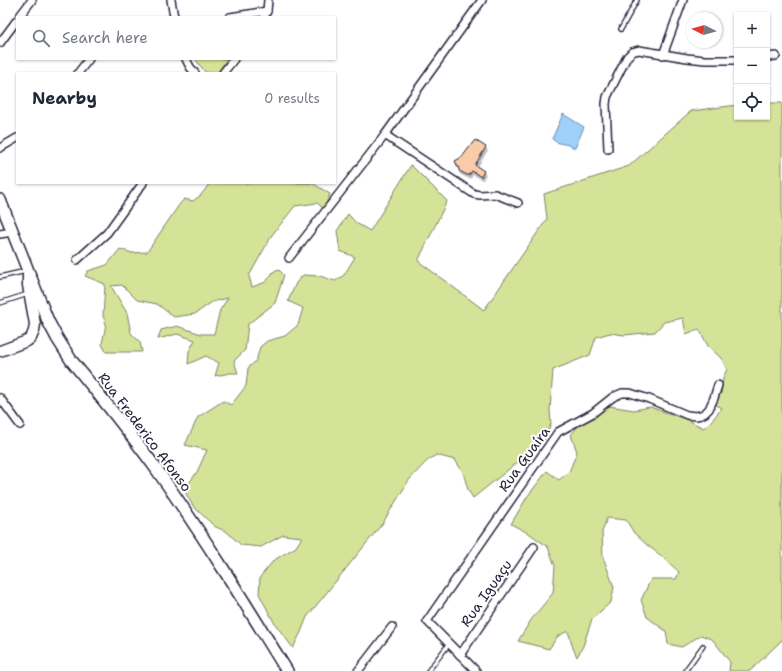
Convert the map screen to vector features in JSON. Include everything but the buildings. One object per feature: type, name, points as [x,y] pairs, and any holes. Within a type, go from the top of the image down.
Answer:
[{"type":"main road","name":"Rua Frederico Afonso","points":[[0,200],[48,321],[62,348],[127,430],[160,475],[204,539],[287,671]]},
{"type":"main road","points":[[0,351],[27,341],[31,338],[34,331],[34,320],[29,294],[29,270]]},
{"type":"street","points":[[20,16],[32,0]]},
{"type":"street","points":[[171,0],[174,16]]},
{"type":"street","points":[[242,16],[265,14],[268,0]]},
{"type":"street","points":[[289,258],[385,135],[482,0]]},
{"type":"street","points":[[663,55],[683,0]]},
{"type":"street","points":[[0,44],[16,21]]},
{"type":"street","points":[[608,149],[607,97],[627,57],[632,52],[639,50],[663,55],[705,60],[734,60]]},
{"type":"street","points":[[770,57],[776,56]]},
{"type":"street","points":[[79,72],[88,60]]},
{"type":"street","points":[[186,60],[194,72]]},
{"type":"street","points":[[224,72],[233,60]]},
{"type":"street","points":[[385,135],[474,194],[495,194],[518,203]]},
{"type":"street","points":[[0,148],[16,139]]},
{"type":"street","points":[[77,260],[107,233],[142,184]]},
{"type":"street","points":[[0,234],[12,232]]},
{"type":"street","name":"Rua Guaíra","points":[[449,644],[426,621],[558,432],[593,413],[613,397],[622,393],[630,393],[649,399],[687,415],[701,415],[709,409],[718,385]]},
{"type":"street","points":[[0,398],[20,425]]},
{"type":"street","name":"Rua Iguaçu","points":[[460,655],[534,547]]},
{"type":"street","points":[[358,671],[392,628]]},
{"type":"street","points":[[449,644],[476,671]]},
{"type":"lane","points":[[621,29],[637,0]]},
{"type":"lane","points":[[0,277],[29,270]]},
{"type":"lane","points":[[0,303],[29,294]]},
{"type":"lane","points":[[428,671],[449,644]]},
{"type":"lane","points":[[685,671],[703,646]]},
{"type":"green space","points":[[196,60],[226,60],[218,72],[205,72]]},
{"type":"green space","points":[[770,103],[782,103],[782,640],[750,671],[729,671],[730,662],[713,640],[701,635],[682,647],[668,644],[666,631],[647,617],[641,600],[651,579],[676,579],[679,572],[634,533],[626,520],[607,518],[602,532],[603,557],[614,587],[611,602],[592,619],[583,646],[577,657],[568,631],[558,636],[549,649],[518,641],[531,620],[553,593],[555,566],[548,547],[530,534],[511,524],[527,497],[547,471],[559,480],[569,472],[577,452],[571,435],[581,422],[609,406],[634,410],[650,407],[685,419],[704,428],[722,408],[713,403],[715,396],[721,394],[723,378],[727,369],[721,358],[708,346],[699,329],[686,334],[683,318],[664,322],[655,332],[624,335],[610,333],[596,337],[590,355],[553,370],[550,410],[551,424],[544,440],[534,445],[518,462],[473,498],[468,490],[463,472],[455,460],[436,455],[427,461],[409,480],[382,524],[307,617],[293,648],[275,624],[259,594],[260,577],[274,560],[296,547],[302,537],[283,535],[261,547],[241,545],[227,532],[214,526],[193,506],[184,490],[197,472],[207,450],[185,445],[198,417],[223,401],[231,405],[246,386],[248,368],[256,361],[260,347],[267,341],[285,336],[298,325],[303,308],[288,301],[296,283],[303,275],[320,276],[335,281],[344,275],[355,257],[340,251],[337,231],[348,214],[356,223],[370,231],[411,165],[447,201],[418,261],[484,310],[547,219],[544,194],[629,166],[691,111],[734,105],[734,120],[770,120]]},
{"type":"green space","points":[[209,184],[314,184],[330,194],[324,209],[317,203],[295,206],[272,235],[249,276],[252,287],[266,282],[273,272],[278,269],[284,275],[275,303],[248,324],[245,350],[234,361],[238,373],[215,376],[219,363],[206,356],[188,364],[189,351],[195,340],[177,334],[158,339],[161,330],[177,326],[201,334],[214,334],[220,310],[228,298],[212,302],[195,314],[174,317],[157,304],[137,300],[122,285],[111,286],[127,313],[131,333],[140,342],[142,352],[106,352],[102,344],[106,324],[103,316],[105,284],[85,276],[88,271],[107,265],[120,249],[132,253],[147,252],[184,199],[193,201],[201,195]]},
{"type":"water","points":[[563,114],[584,127],[575,148],[558,143],[552,139]]}]
